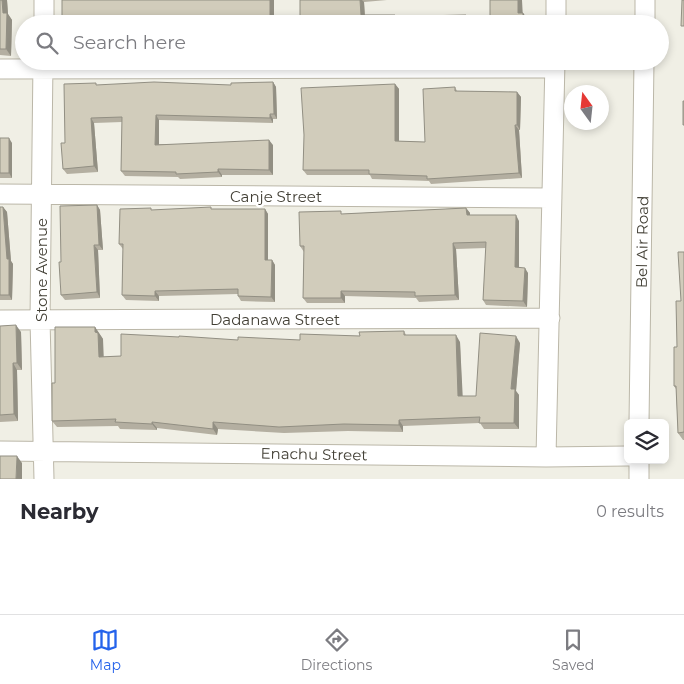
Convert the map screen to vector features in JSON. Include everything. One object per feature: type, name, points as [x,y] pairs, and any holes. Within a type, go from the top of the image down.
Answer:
[{"type":"street","points":[[44,0],[44,15]]},
{"type":"street","points":[[556,0],[556,15]]},
{"type":"street","points":[[645,0],[645,15]]},
{"type":"street","points":[[0,69],[15,68]]},
{"type":"street","name":"Stone Avenue","points":[[43,70],[40,320],[44,479]]},
{"type":"street","points":[[546,457],[555,70]]},
{"type":"street","name":"Bel Air Road","points":[[639,419],[644,70]]},
{"type":"street","name":"Canje Street","points":[[0,194],[552,198]]},
{"type":"street","name":"Dadanawa Street","points":[[0,320],[550,318]]},
{"type":"street","name":"Enachu Street","points":[[0,451],[546,457],[624,456]]},
{"type":"street","points":[[639,464],[639,479]]},
{"type":"building","points":[[0,0],[2,0],[3,13],[7,13],[6,49],[0,49]]},
{"type":"building","points":[[62,0],[270,0],[270,15],[62,15]]},
{"type":"building","points":[[300,0],[360,0],[361,15],[300,15]]},
{"type":"building","points":[[490,0],[518,0],[518,13],[523,13],[523,15],[490,15]]},
{"type":"building","points":[[682,0],[684,0],[684,26],[681,26]]},
{"type":"building","points":[[154,82],[231,85],[231,83],[273,82],[274,114],[270,114],[270,118],[156,115],[155,145],[269,140],[269,170],[218,169],[218,172],[176,174],[176,172],[121,171],[122,117],[91,118],[94,166],[63,169],[61,143],[65,143],[64,84],[96,83],[96,85]]},
{"type":"building","points":[[395,84],[395,141],[425,142],[423,89],[455,87],[455,91],[517,92],[517,125],[515,125],[519,173],[427,179],[427,176],[369,174],[369,170],[303,170],[304,135],[301,88]]},
{"type":"building","points":[[684,101],[684,125],[683,125]]},
{"type":"building","points":[[0,138],[9,138],[9,173],[0,173]]},
{"type":"building","points":[[97,205],[99,245],[94,245],[97,292],[61,295],[59,262],[61,262],[60,206]]},
{"type":"building","points":[[0,207],[3,207],[7,259],[9,259],[9,295],[0,295]]},
{"type":"building","points":[[211,207],[211,209],[265,209],[265,260],[272,260],[271,297],[238,296],[238,289],[155,291],[155,296],[122,295],[123,244],[119,244],[120,209],[151,208],[151,210]]},
{"type":"building","points":[[466,208],[467,215],[516,215],[515,267],[525,268],[523,301],[483,300],[486,242],[453,243],[455,295],[415,296],[415,292],[341,291],[341,298],[303,298],[304,246],[300,246],[299,212],[341,211],[341,214]]},
{"type":"building","points":[[678,252],[684,252],[684,432],[678,433],[676,386],[674,386],[674,347],[677,347],[676,301],[681,301]]},
{"type":"building","points":[[16,325],[17,363],[13,363],[14,414],[0,415],[0,326]]},
{"type":"building","points":[[55,327],[95,327],[95,332],[98,333],[99,357],[121,356],[121,334],[238,340],[238,337],[300,340],[300,334],[360,336],[359,332],[404,331],[404,335],[456,335],[458,396],[476,396],[480,333],[516,336],[511,389],[515,389],[514,423],[479,423],[480,417],[399,420],[399,425],[344,424],[279,427],[213,422],[213,429],[152,422],[152,424],[115,422],[116,419],[52,421],[52,383],[55,383]]},
{"type":"building","points":[[0,456],[17,456],[16,479],[0,479]]}]
